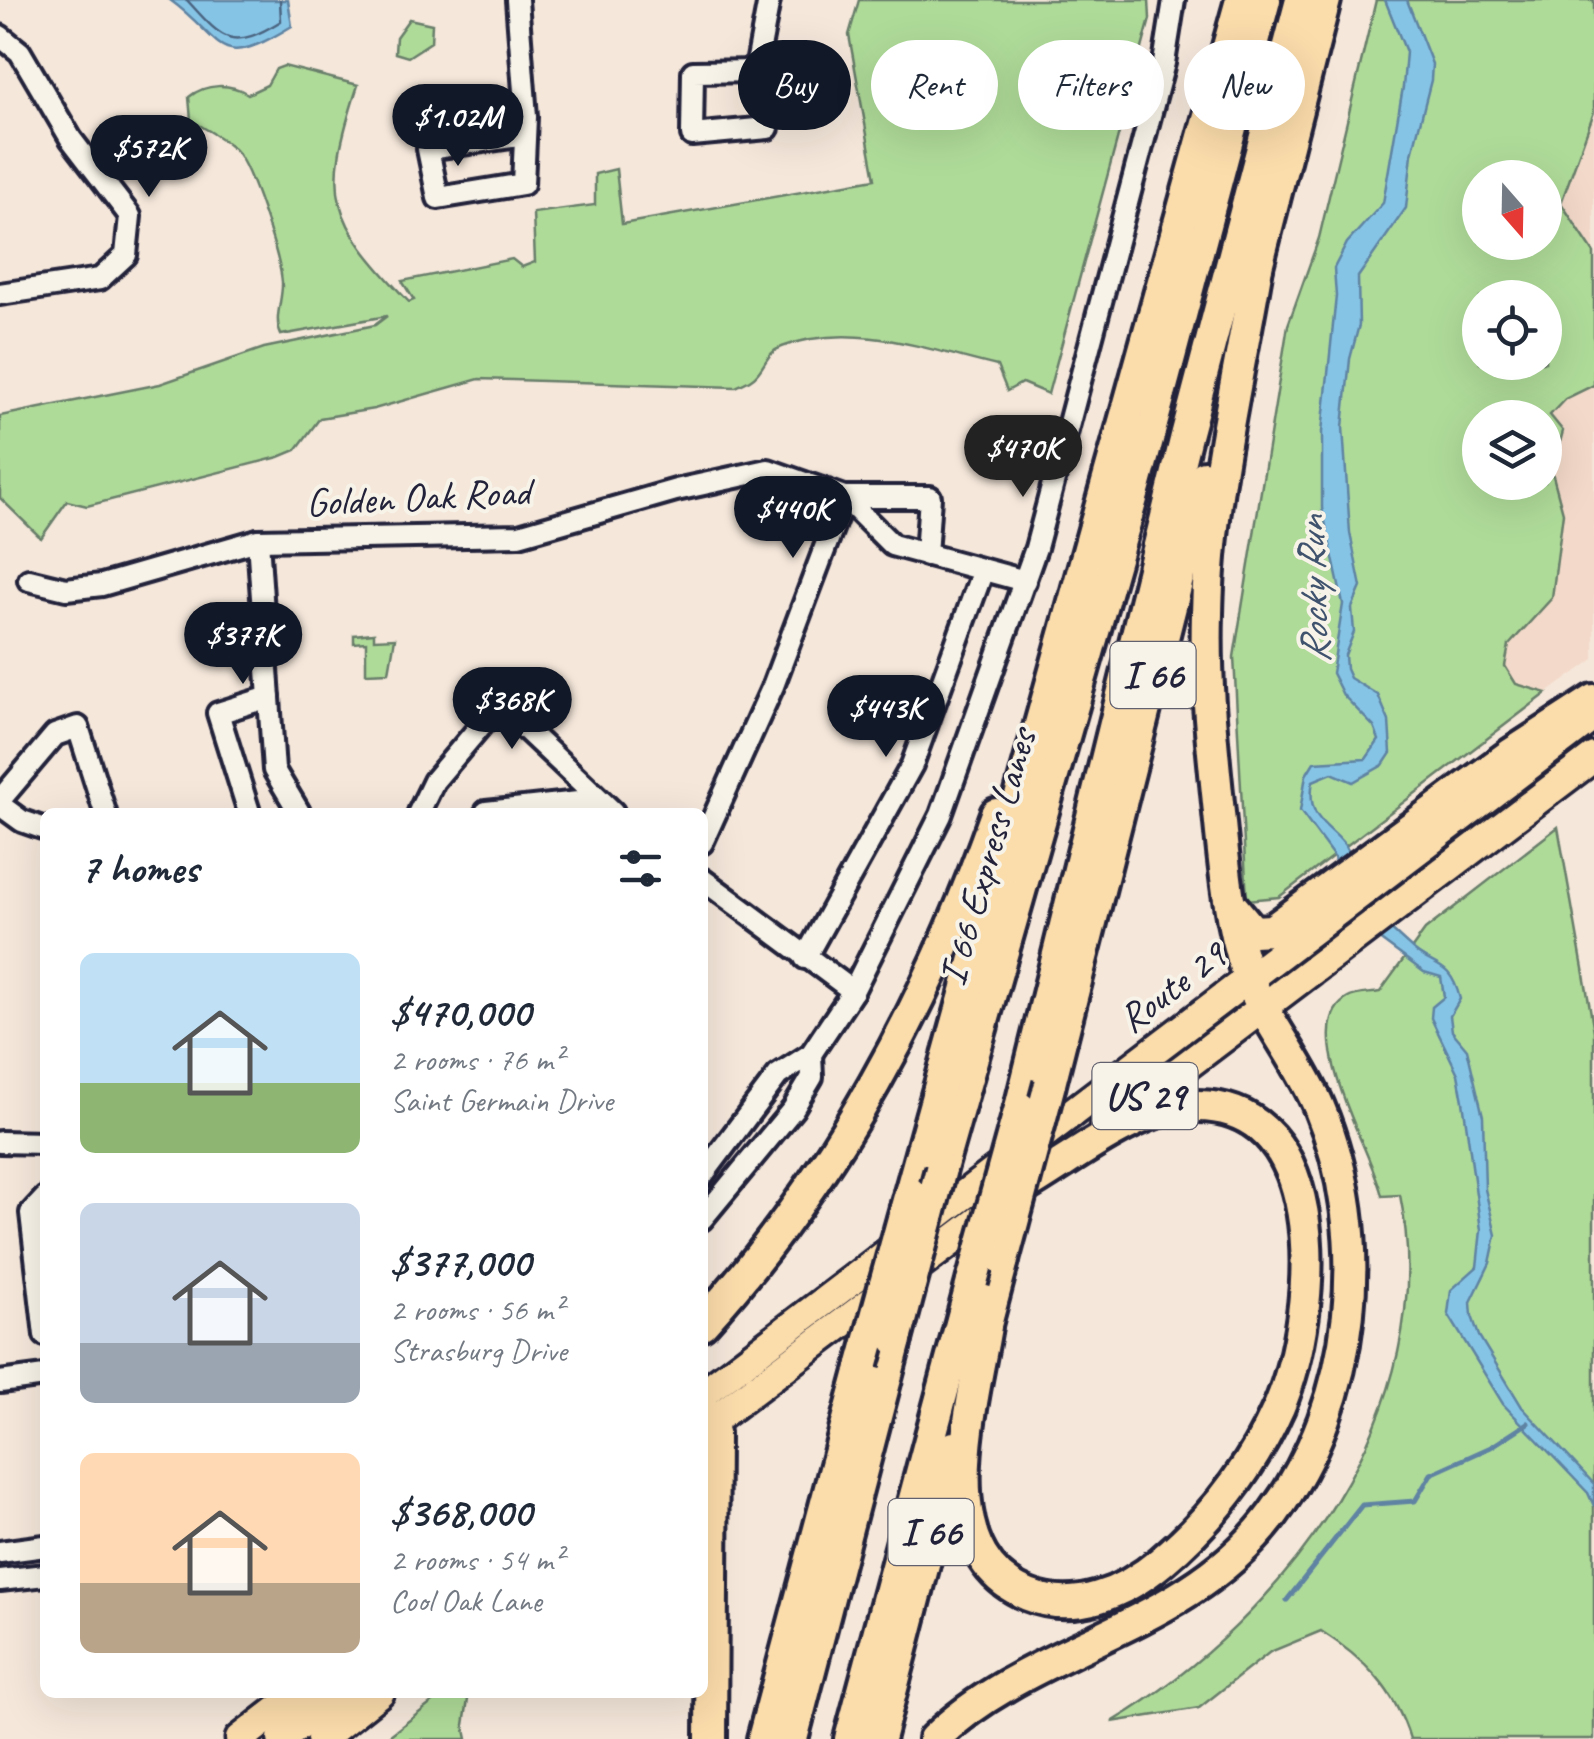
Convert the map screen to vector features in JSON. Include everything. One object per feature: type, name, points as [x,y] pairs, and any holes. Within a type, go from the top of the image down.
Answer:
[{"type":"highway","name":"I 66","points":[[762,1739],[963,991],[1045,719],[1241,0]]},
{"type":"highway","name":"I 66 Express Lanes","points":[[792,1739],[941,1170],[1109,581],[1265,0]]},
{"type":"highway","points":[[850,1739],[1020,1108],[1186,436],[1301,0]]},
{"type":"highway","name":"I 66","points":[[879,1739],[1326,0]]},
{"type":"highway","points":[[934,1739],[978,1700],[1168,1607],[1204,1584],[1272,1516],[1318,1436],[1343,1347],[1348,1302],[1346,1212],[1336,1156],[1318,1106],[1249,978],[1233,906],[1209,714],[1206,610],[1216,510],[1258,267]]},
{"type":"highway","points":[[1233,906],[1249,928],[1264,933],[1324,907],[1404,846],[1511,754],[1594,700]]},
{"type":"highway","points":[[708,1319],[782,1224],[870,1094],[908,1022],[967,888],[1013,764],[1045,719]]},
{"type":"highway","points":[[986,1326],[965,1472],[969,1528],[984,1560],[1000,1578],[1025,1594],[1055,1602],[1092,1599],[1119,1590],[1183,1543],[1213,1512],[1255,1454],[1280,1404],[1293,1364],[1306,1280],[1304,1216],[1286,1158],[1259,1128],[1214,1108],[1169,1109],[1142,1118],[1026,1186]]},
{"type":"highway","points":[[708,1486],[715,1658],[708,1739]]},
{"type":"highway","points":[[694,1698],[708,1739]]},
{"type":"main road","points":[[1404,846],[1594,716]]},
{"type":"main road","name":"Route 29","points":[[708,1411],[1026,1186],[1594,757]]},
{"type":"main road","name":"Route 29","points":[[708,1411],[1249,978],[1324,907]]},
{"type":"main road","points":[[240,1739],[293,1698]]},
{"type":"main road","points":[[282,1739],[333,1698]]},
{"type":"main road","points":[[320,1739],[372,1698]]},
{"type":"street","points":[[517,0],[525,135],[522,184],[438,198],[428,148],[525,135]]},
{"type":"street","points":[[760,40],[769,0]]},
{"type":"street","points":[[708,1168],[778,1075],[811,1054],[853,991],[941,815],[1025,582],[1164,64],[1174,0]]},
{"type":"street","points":[[0,36],[20,52],[70,139],[130,216],[126,255],[100,279],[0,294]]},
{"type":"street","points":[[758,71],[768,128],[692,135],[693,72],[758,71]]},
{"type":"street","name":"Golden Oak Road","points":[[29,580],[66,589],[102,585],[258,540],[520,535],[676,490],[768,470],[844,496],[892,545],[1025,582]]},
{"type":"street","points":[[708,830],[773,686],[844,496],[930,497],[926,556]]},
{"type":"street","points":[[258,540],[274,770],[297,808]]},
{"type":"street","points":[[805,958],[912,764],[983,570]]},
{"type":"street","points":[[248,808],[218,713],[269,697]]},
{"type":"street","points":[[421,808],[434,781],[500,704],[605,806]]},
{"type":"street","points":[[40,826],[22,821],[0,803],[55,735],[78,728],[104,808]]},
{"type":"street","points":[[565,808],[605,806]]},
{"type":"street","points":[[708,884],[853,991]]},
{"type":"street","points":[[708,1207],[793,1109],[812,1076],[811,1054]]},
{"type":"street","points":[[0,1142],[40,1143]]},
{"type":"street","points":[[40,1204],[32,1213],[40,1288]]},
{"type":"street","points":[[0,1382],[40,1377]]},
{"type":"street","points":[[0,1552],[40,1547]]},
{"type":"street","points":[[0,1580],[40,1576]]},
{"type":"shaded area","points":[[1594,112],[1594,253],[1562,200]]},
{"type":"shaded area","points":[[1594,385],[1594,659],[1547,693],[1516,684],[1505,667],[1509,645],[1552,598],[1563,513],[1560,500],[1565,399]]},
{"type":"green space","points":[[859,0],[1149,0],[1150,19],[1144,40],[1018,40],[1018,130],[1120,130],[1048,394],[1022,383],[1007,391],[997,366],[890,340],[835,336],[777,349],[754,377],[736,387],[479,379],[374,409],[320,418],[296,450],[279,457],[87,506],[67,501],[41,538],[0,498],[0,416],[160,384],[264,348],[375,325],[387,316],[281,335],[278,322],[282,282],[264,213],[236,151],[191,120],[189,97],[196,92],[218,86],[248,94],[267,85],[276,69],[284,66],[358,85],[340,154],[340,204],[362,248],[409,302],[414,300],[402,281],[512,259],[522,267],[535,262],[533,213],[595,205],[595,174],[616,169],[622,224],[875,179],[849,35]]},
{"type":"green space","points":[[1376,0],[1594,0],[1594,112],[1562,200],[1562,160],[1462,160],[1462,260],[1562,260],[1562,205],[1594,253],[1594,385],[1562,402],[1462,400],[1462,500],[1560,500],[1563,513],[1552,598],[1509,645],[1505,666],[1516,684],[1547,693],[1279,897],[1247,900],[1234,657],[1288,325],[1319,238]]},
{"type":"green space","points":[[409,19],[432,24],[431,42],[408,57],[395,53],[396,37]]},
{"type":"green space","points":[[374,633],[374,639],[395,638],[389,672],[366,673],[366,642],[354,643],[354,635]]},
{"type":"green space","points":[[1558,827],[1594,1031],[1594,1739],[1410,1739],[1396,1705],[1376,1676],[1321,1631],[1270,1652],[1199,1708],[1112,1722],[1176,1678],[1237,1626],[1291,1565],[1338,1499],[1374,1427],[1398,1352],[1407,1274],[1400,1195],[1382,1196],[1342,1092],[1330,1035],[1334,1013],[1351,996],[1380,992],[1425,930]]},
{"type":"green space","points":[[438,1698],[468,1698],[464,1725],[467,1739],[385,1739]]},
{"type":"water","points":[[170,0],[288,0],[292,26],[248,48],[234,50],[213,39]]},
{"type":"water","name":"Rocky Run","points":[[1385,0],[1407,0],[1432,64],[1412,154],[1406,208],[1358,277],[1359,325],[1350,359],[1343,427],[1350,533],[1361,587],[1352,608],[1354,632],[1345,655],[1346,669],[1350,678],[1378,695],[1389,721],[1391,753],[1383,765],[1353,782],[1332,773],[1313,781],[1313,807],[1349,852],[1363,891],[1379,918],[1417,953],[1446,970],[1456,986],[1460,999],[1450,1016],[1452,1031],[1467,1049],[1483,1116],[1485,1189],[1496,1235],[1490,1263],[1471,1302],[1472,1316],[1479,1336],[1522,1407],[1594,1484],[1594,1506],[1588,1493],[1503,1404],[1448,1314],[1451,1290],[1477,1267],[1481,1230],[1458,1074],[1431,1018],[1432,1007],[1444,997],[1441,977],[1424,972],[1374,935],[1339,885],[1334,857],[1300,811],[1306,775],[1314,762],[1366,759],[1379,740],[1374,727],[1343,695],[1332,673],[1343,604],[1322,508],[1322,432],[1336,296],[1334,268],[1347,243],[1383,203],[1403,87],[1406,52]]},
{"type":"waterway","points":[[1287,1600],[1362,1505],[1415,1501],[1431,1474],[1491,1447],[1528,1423]]}]
